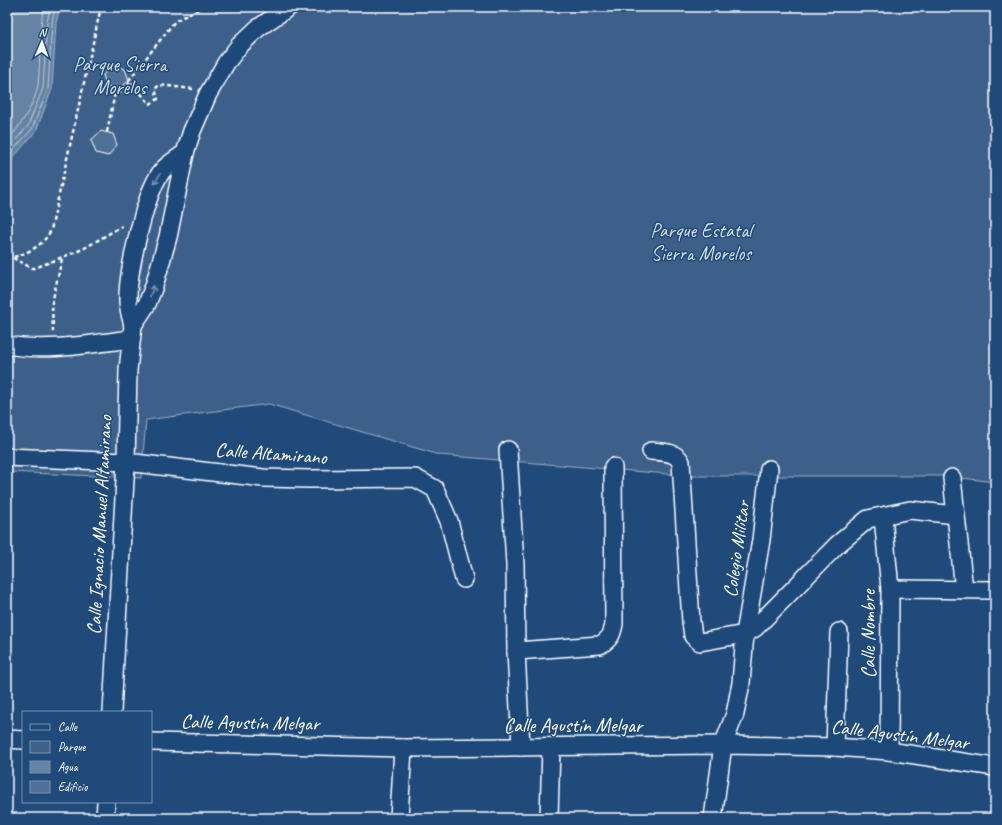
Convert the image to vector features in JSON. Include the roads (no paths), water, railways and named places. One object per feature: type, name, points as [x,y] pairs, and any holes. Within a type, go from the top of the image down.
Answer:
[{"type":"street","points":[[132,332],[147,304],[154,286],[168,237],[185,153],[192,131],[208,94],[226,63],[239,46],[258,28],[289,7]]},
{"type":"street","points":[[132,332],[127,303],[129,283],[144,213],[151,189],[158,176],[168,165],[185,153]]},
{"type":"street","points":[[7,345],[25,348],[55,348],[132,332]]},
{"type":"street","name":"Calle Ignacio Manuel Altamirano","points":[[112,711],[126,462],[128,370],[132,332]]},
{"type":"street","points":[[508,450],[515,564],[516,651],[521,747]]},
{"type":"street","points":[[651,451],[672,454],[679,458],[682,462],[693,636],[696,640],[705,642],[745,634],[755,628],[837,545],[868,519],[884,517],[893,512],[910,510],[956,515]]},
{"type":"street","name":"Calle Altamirano","points":[[7,457],[126,462],[263,478],[415,478],[435,489],[449,521],[464,579]]},
{"type":"street","points":[[516,651],[600,644],[608,640],[612,634],[614,624],[613,467]]},
{"type":"street","name":"Colegio Militar","points":[[713,818],[723,745],[735,714],[741,683],[745,634],[761,540],[769,469]]},
{"type":"street","points":[[952,478],[964,590]]},
{"type":"street","name":"Calle Nombre","points":[[884,517],[890,590],[890,751]]},
{"type":"street","points":[[890,590],[995,590]]},
{"type":"street","points":[[835,747],[839,632]]},
{"type":"street","points":[[7,739],[22,740]]},
{"type":"street","name":"Calle Agustín Melgar","points":[[152,742],[403,748],[723,745],[835,747],[890,751],[995,768]]},
{"type":"street","points":[[548,818],[551,747]]},
{"type":"street","points":[[399,818],[403,748]]},
{"type":"street","points":[[105,818],[106,803]]},
{"type":"water","points":[[7,7],[60,7],[56,23],[52,89],[36,131],[12,159],[7,161]]},
{"type":"park label","name":"Parque Sierra Morelos","points":[[120,76]]},
{"type":"park label","name":"Parque Estatal Sierra Morelos","points":[[701,242]]}]
